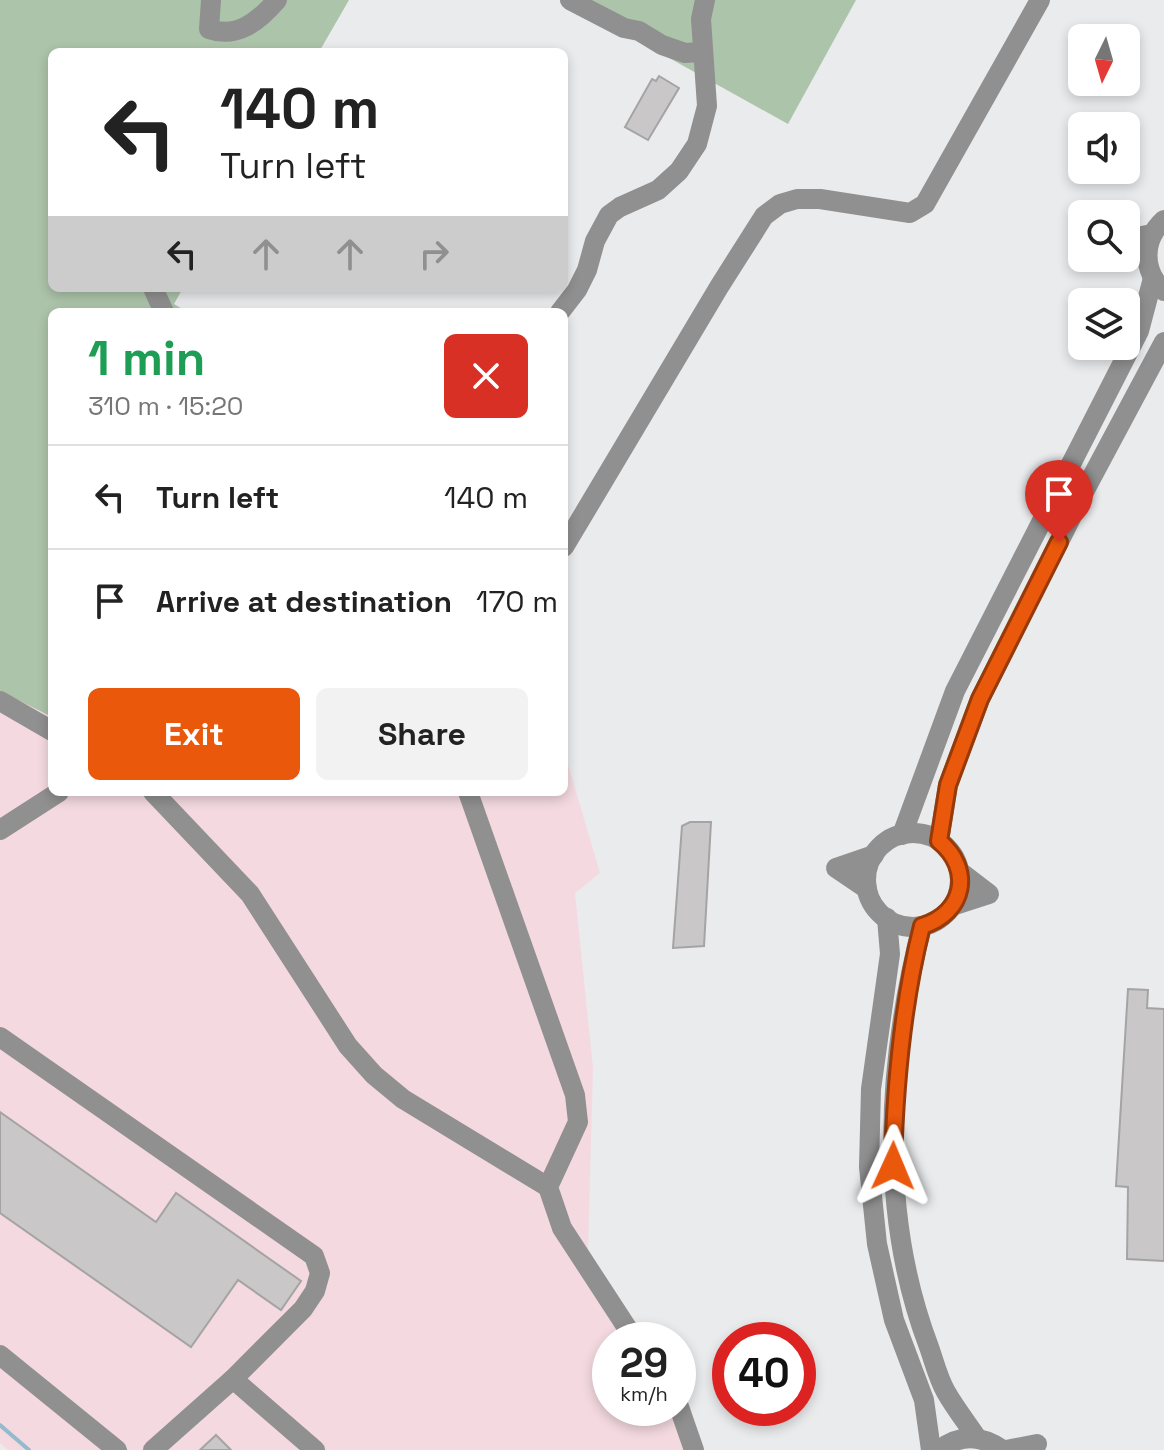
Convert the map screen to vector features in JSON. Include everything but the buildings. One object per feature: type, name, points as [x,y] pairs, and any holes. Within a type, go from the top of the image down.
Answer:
[{"type":"street","points":[[211,0],[209,29],[224,34],[249,26],[277,0]]},
{"type":"street","points":[[570,0],[624,28],[639,31],[662,45],[685,53],[702,52]]},
{"type":"street","points":[[563,308],[587,270],[595,241],[609,215],[658,190],[679,171],[697,144],[707,106],[701,19],[705,0]]},
{"type":"street","points":[[568,540],[764,216],[780,204],[797,199],[820,199],[910,213],[925,204],[1040,0]]},
{"type":"street","points":[[902,835],[955,691],[1139,331],[1155,277],[1148,247],[1158,227]]},
{"type":"street","points":[[1140,262],[1155,277]]},
{"type":"street","points":[[939,841],[948,785],[980,699],[1119,442],[1164,342]]},
{"type":"street","points":[[0,701],[48,729]]},
{"type":"street","points":[[0,830],[53,796]]},
{"type":"street","points":[[157,796],[250,894],[348,1046],[374,1075],[403,1099],[548,1187],[562,1228],[623,1322]]},
{"type":"street","points":[[469,796],[575,1095],[578,1122],[548,1187]]},
{"type":"street","points":[[952,906],[960,883],[955,859],[939,841],[927,835],[902,835],[881,846],[866,877],[871,901],[887,918],[909,927],[933,922],[952,906],[989,894],[959,871]]},
{"type":"street","points":[[867,889],[836,868],[874,855]]},
{"type":"street","points":[[887,918],[890,954],[879,994],[871,1089],[869,1167],[875,1229],[894,1320],[924,1400],[931,1450]]},
{"type":"street","points":[[922,926],[908,993],[894,1091],[893,1166],[900,1241],[916,1313],[945,1391],[977,1438]]},
{"type":"street","points":[[0,1037],[314,1256],[320,1273],[315,1291],[303,1309],[233,1379],[153,1450]]},
{"type":"street","points":[[0,1355],[117,1450]]},
{"type":"street","points":[[233,1379],[315,1450]]},
{"type":"street","points":[[686,1426],[694,1450]]},
{"type":"street","points":[[939,1450],[952,1441],[977,1438],[1004,1450],[1037,1444],[1033,1450]]},
{"type":"shaded area","points":[[0,691],[48,715],[48,796],[568,796],[568,765],[600,873],[575,893],[593,1068],[588,1252],[635,1322],[592,1322],[592,1426],[695,1426],[701,1450],[8,1450],[0,1443]]},
{"type":"green space","points":[[0,0],[349,0],[321,48],[48,48],[48,292],[181,292],[174,304],[180,308],[48,308],[48,715],[0,691]]},
{"type":"green space","points":[[565,0],[856,0],[788,124]]},
{"type":"waterway","points":[[0,1425],[29,1450]]},
{"type":"route","points":[[893,1166],[894,1091],[914,958],[922,926],[944,915],[952,906],[960,883],[955,859],[939,841],[948,785],[980,699],[1059,542]]}]
